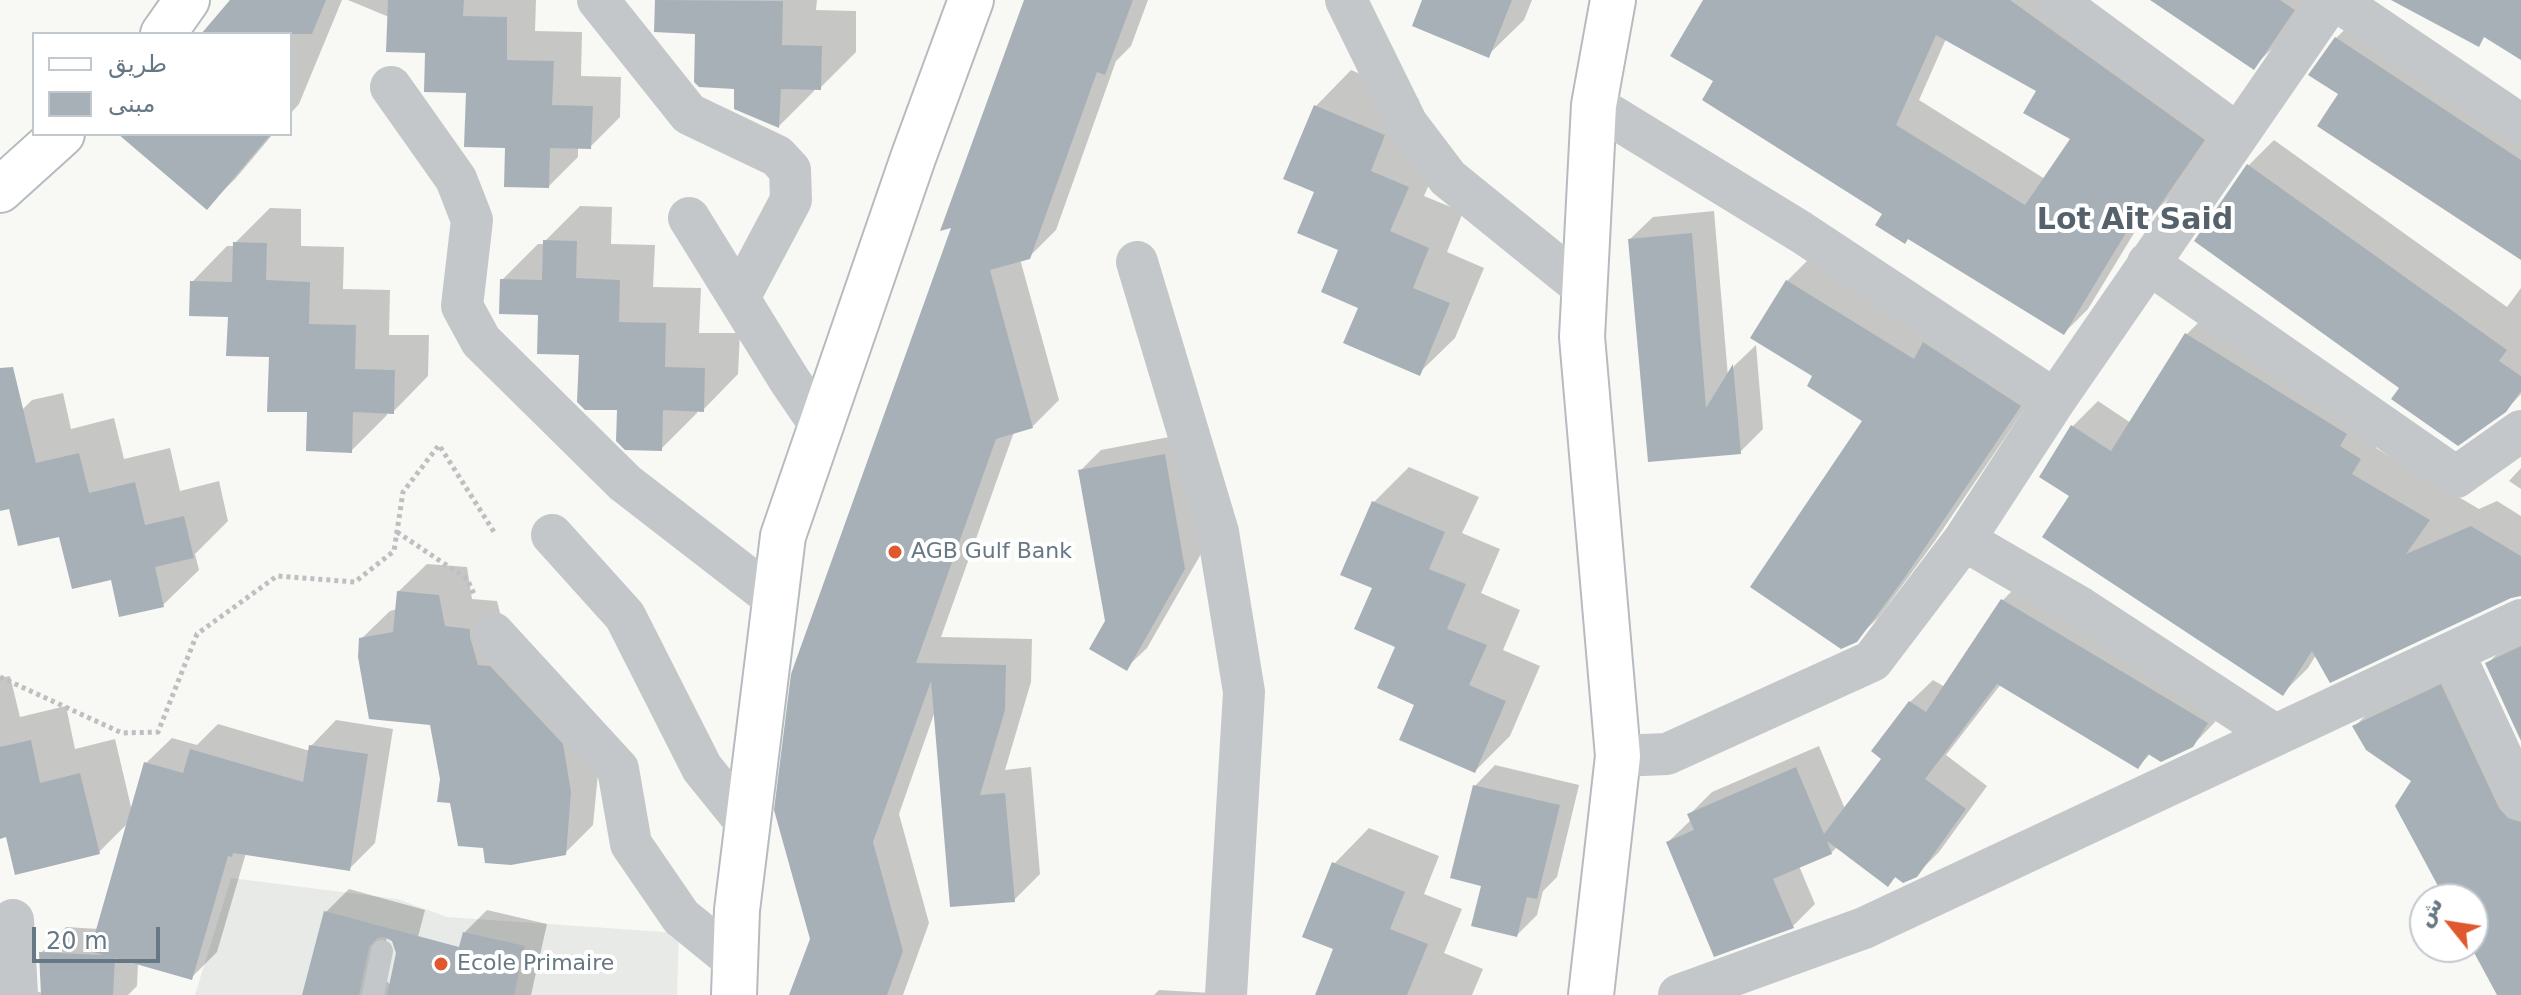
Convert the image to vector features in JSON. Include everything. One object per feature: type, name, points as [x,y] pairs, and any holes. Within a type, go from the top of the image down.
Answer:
[{"type":"street","points":[[164,32],[187,0]]},
{"type":"street","points":[[598,0],[689,114],[777,156],[790,170],[791,200],[739,298]]},
{"type":"street","points":[[734,978],[737,910],[783,536],[913,158],[971,0]]},
{"type":"street","points":[[1346,0],[1407,124],[1448,178],[1585,289]]},
{"type":"street","points":[[1591,995],[1618,756],[1582,337],[1594,105],[1613,0]]},
{"type":"street","points":[[2055,0],[2237,134]]},
{"type":"street","points":[[1618,756],[1667,754],[1872,661],[1964,540],[2148,263],[2333,0],[2521,125]]},
{"type":"street","points":[[391,87],[456,179],[472,220],[462,306],[481,341],[625,483],[775,599]]},
{"type":"street","points":[[1594,105],[1801,232],[2055,400]]},
{"type":"street","points":[[0,190],[60,136]]},
{"type":"street","points":[[689,218],[820,425]]},
{"type":"street","points":[[1137,262],[1218,532],[1244,692],[1226,995]]},
{"type":"street","points":[[2148,263],[2456,477],[2521,431]]},
{"type":"street","points":[[552,535],[625,616],[702,768],[748,825]]},
{"type":"street","points":[[1964,540],[2081,608],[2275,735]]},
{"type":"street","points":[[1679,995],[1864,928],[2521,620]]},
{"type":"street","points":[[493,633],[618,769],[631,844],[681,917],[734,978]]},
{"type":"street","points":[[2453,652],[2521,798]]},
{"type":"street","points":[[13,920],[17,995]]},
{"type":"lane","points":[[373,995],[382,951]]},
{"type":"path","points":[[0,677],[122,733],[158,732],[197,634],[277,576],[355,582],[394,551],[403,492],[439,445],[496,535]]},
{"type":"path","points":[[397,532],[467,579],[493,633]]},
{"type":"shaded area","name":"Ecole Primaire","points":[[231,878],[397,899],[447,917],[679,933],[677,995],[195,995]]},
{"type":"building","points":[[230,0],[326,0],[312,34],[203,32]]},
{"type":"building","points":[[388,0],[464,0],[463,16],[507,17],[507,60],[554,61],[552,105],[593,106],[591,149],[550,148],[549,188],[504,187],[505,148],[464,147],[466,93],[424,92],[425,53],[386,52]]},
{"type":"building","points":[[655,0],[783,1],[782,45],[822,46],[821,90],[781,89],[779,128],[734,109],[734,89],[699,87],[694,82],[695,34],[654,32]]},
{"type":"building","name":"AGB Gulf Bank","points":[[1024,0],[1133,0],[1105,75],[1097,72],[1030,259],[990,270],[1033,428],[996,439],[916,663],[1006,665],[1005,710],[980,795],[1005,793],[1015,902],[950,907],[931,681],[873,842],[903,951],[887,995],[789,995],[810,939],[774,810],[791,674],[951,228],[940,231]]},
{"type":"building","points":[[1422,0],[1512,0],[1489,58],[1412,26]]},
{"type":"building","points":[[1703,0],[2010,0],[2205,140],[2149,221],[2138,213],[2064,335],[1908,239],[1905,244],[1875,225],[1882,214],[1702,100],[1713,81],[1670,56]],"holes":[[[1936,35],[2036,91],[2023,113],[2070,139],[2025,205],[1896,125]]]},
{"type":"building","points":[[2150,0],[2280,0],[2295,10],[2254,70]]},
{"type":"building","points":[[2391,0],[2521,0],[2521,60],[2484,37],[2479,47]]},
{"type":"building","points":[[2335,37],[2521,160],[2521,260],[2317,126],[2338,94],[2308,75]]},
{"type":"building","points":[[1314,105],[1385,135],[1371,171],[1409,187],[1390,231],[1429,248],[1413,288],[1450,303],[1420,376],[1343,343],[1358,308],[1321,292],[1338,250],[1297,233],[1314,192],[1283,179]]},
{"type":"building","points":[[120,136],[269,136],[207,210]]},
{"type":"building","points":[[2247,164],[2507,350],[2499,361],[2521,376],[2521,391],[2506,412],[2458,446],[2391,399],[2399,388],[2194,241]]},
{"type":"building","points":[[1692,233],[1706,408],[1733,364],[1741,454],[1648,462],[1628,239]]},
{"type":"building","points":[[543,240],[577,241],[576,278],[620,280],[619,322],[666,323],[665,367],[705,368],[704,412],[663,410],[662,451],[625,450],[616,441],[617,410],[585,410],[577,402],[579,355],[537,354],[538,315],[499,314],[500,279],[542,280]]},
{"type":"building","points":[[233,242],[267,243],[266,280],[310,282],[309,324],[356,325],[355,369],[395,370],[394,414],[353,412],[352,453],[306,451],[307,412],[267,412],[269,357],[226,356],[228,317],[189,316],[190,281],[232,282]]},
{"type":"building","points":[[1786,280],[1914,359],[1923,342],[2021,406],[1903,580],[1857,642],[1841,649],[1750,587],[1862,421],[1807,386],[1812,376],[1750,338]]},
{"type":"building","points":[[2185,333],[2347,434],[2340,446],[2361,459],[2352,474],[2430,520],[2406,554],[2471,526],[2521,556],[2521,596],[2330,683],[2312,651],[2283,696],[2042,537],[2069,496],[2039,477],[2071,425],[2111,451]]},
{"type":"building","points":[[13,367],[36,463],[79,453],[89,493],[135,482],[145,525],[184,516],[194,558],[155,567],[164,607],[119,617],[111,580],[72,589],[59,537],[18,546],[9,509],[0,511],[0,368]]},
{"type":"building","points":[[1165,454],[1185,569],[1127,671],[1089,649],[1105,621],[1078,470]]},
{"type":"building","points":[[1372,501],[1445,532],[1429,569],[1466,584],[1447,629],[1487,645],[1469,685],[1506,701],[1475,773],[1399,740],[1414,705],[1377,688],[1395,647],[1354,629],[1372,588],[1340,575]]},
{"type":"building","points":[[397,591],[439,595],[445,626],[470,629],[478,665],[490,666],[563,744],[571,792],[566,855],[511,865],[485,863],[483,848],[458,846],[450,803],[437,802],[440,779],[430,725],[369,719],[358,657],[359,638],[393,632]]},
{"type":"building","points":[[2001,599],[2208,723],[2193,747],[2161,762],[2148,754],[2138,769],[1997,684],[1925,779],[1966,809],[1917,877],[1903,883],[1895,877],[1888,887],[1827,841],[1832,854],[1773,879],[1794,928],[1714,957],[1666,842],[1694,830],[1687,814],[1796,767],[1824,834],[1881,759],[1871,751],[1909,701],[1926,712]]},
{"type":"building","points":[[2521,646],[2521,741],[2485,663]]},
{"type":"building","points":[[2441,684],[2499,808],[2508,818],[2521,822],[2521,995],[2497,995],[2480,963],[2489,963],[2489,883],[2436,883],[2395,806],[2411,781],[2366,750],[2352,726]]},
{"type":"building","points":[[31,740],[40,783],[80,773],[100,854],[15,875],[6,837],[0,839],[0,747]]},
{"type":"building","points":[[309,745],[368,754],[350,871],[233,853],[232,857],[228,856],[192,980],[115,958],[113,995],[41,995],[39,952],[103,955],[90,951],[144,762],[183,773],[190,749],[303,782]]},
{"type":"building","points":[[1473,785],[1560,805],[1537,899],[1527,897],[1517,937],[1471,926],[1481,886],[1450,878]]},
{"type":"building","points":[[1332,862],[1405,892],[1390,929],[1428,944],[1407,995],[1315,995],[1333,949],[1302,937]]},
{"type":"building","points":[[324,911],[459,947],[463,932],[525,946],[514,995],[387,995],[396,953],[392,941],[384,937],[377,938],[369,947],[359,995],[302,995]]},
{"type":"place","name":"AGB Gulf Bank","points":[[895,552]]},
{"type":"place","name":"Ecole Primaire","points":[[441,964]]},
{"type":"district","name":"Lot Ait Said","points":[[2135,221]]}]
